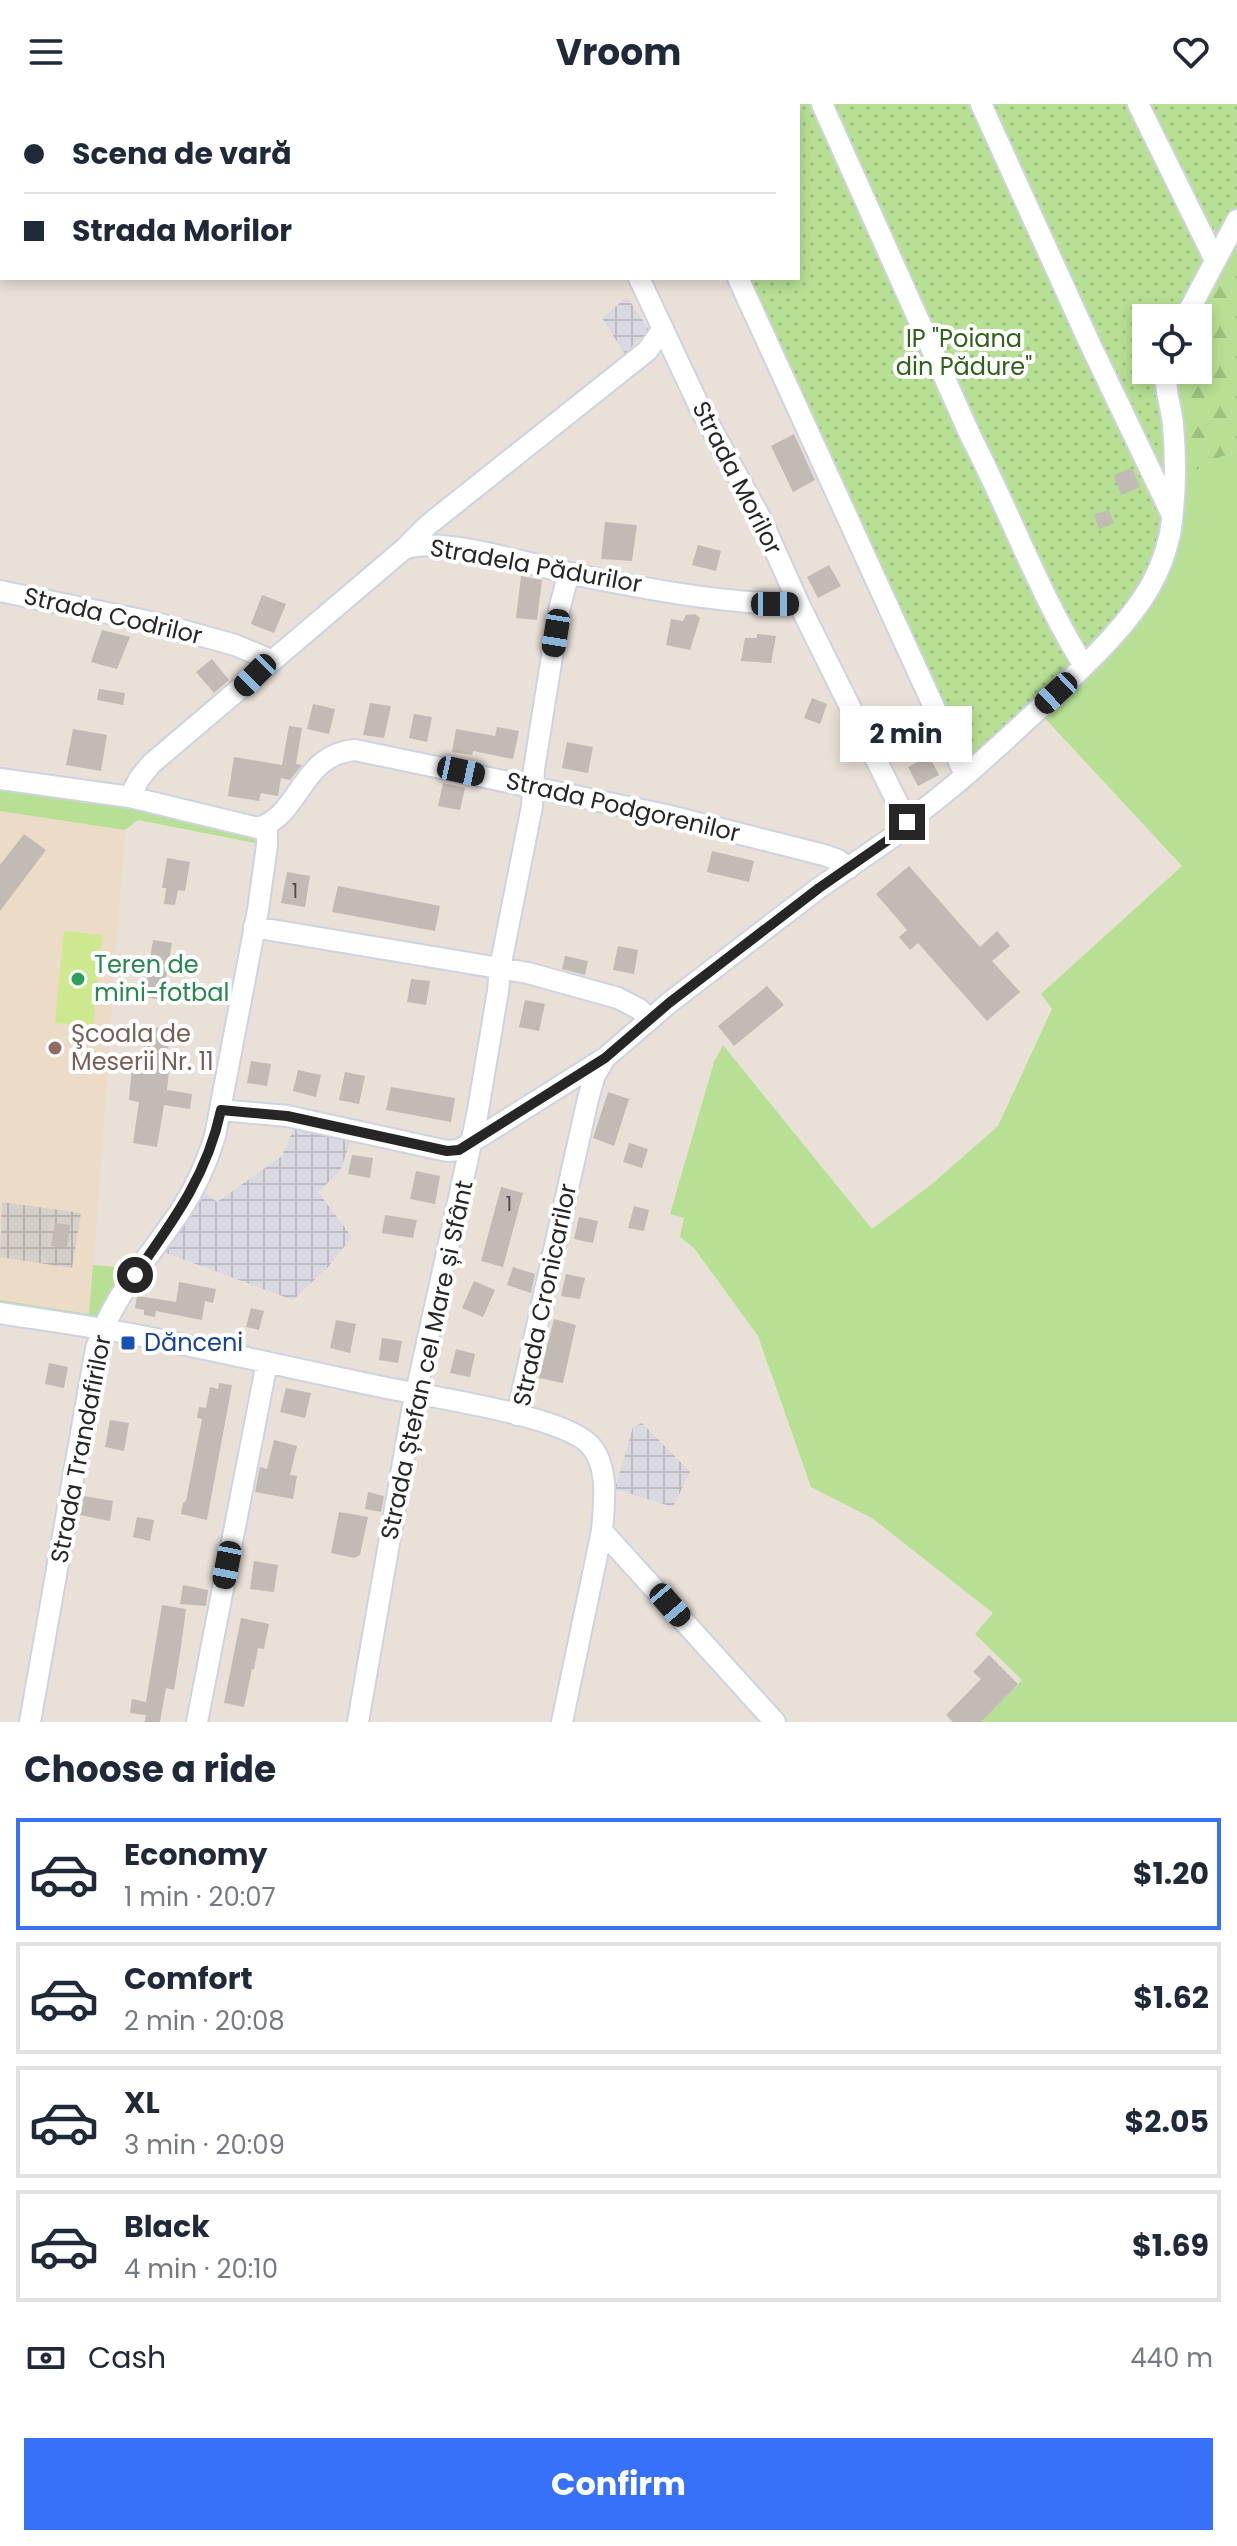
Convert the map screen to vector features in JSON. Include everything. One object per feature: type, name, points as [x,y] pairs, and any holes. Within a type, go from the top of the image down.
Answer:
[{"type":"street","points":[[822,104],[971,437],[1051,605],[1084,666]]},
{"type":"street","points":[[981,104],[1172,517]]},
{"type":"street","points":[[1138,104],[1215,260]]},
{"type":"street","points":[[1192,304],[1237,220]]},
{"type":"street","name":"Strada Morilor","points":[[640,280],[706,420],[761,519],[799,604],[907,822]]},
{"type":"street","points":[[739,280],[965,775]]},
{"type":"street","points":[[404,549],[428,525],[647,351],[663,329]]},
{"type":"street","points":[[221,1110],[287,1116],[447,1151],[459,1150],[605,1058],[649,1019],[819,888],[894,836],[1084,666],[1123,624],[1150,587],[1164,554],[1172,517],[1175,467],[1173,425],[1166,384]]},
{"type":"street","name":"Stradela Pădurilor","points":[[130,797],[151,764],[404,549],[416,544],[462,549],[569,573],[717,598],[799,604]]},
{"type":"street","name":"Strada Ștefan cel Mare și Sfânt","points":[[358,1722],[416,1393],[472,1144],[500,968],[532,806],[560,606],[569,573]]},
{"type":"street","name":"Strada Codrilor","points":[[0,591],[156,623],[235,645],[271,660]]},
{"type":"street","name":"Strada Podgorenilor","points":[[267,825],[325,759],[339,752],[355,750],[666,815],[803,849],[838,860],[849,868]]},
{"type":"street","points":[[0,779],[130,797],[246,826],[258,828],[267,825]]},
{"type":"street","name":"Strada Trandafirilor","points":[[30,1722],[96,1349],[103,1329],[129,1285],[191,1194],[210,1153],[221,1110],[254,927],[267,845],[267,825]]},
{"type":"street","points":[[254,927],[528,973],[618,998],[639,1009],[649,1019]]},
{"type":"street","name":"Strada Cronicarilor","points":[[562,1722],[602,1531],[603,1479],[599,1460],[589,1445],[574,1434],[517,1415],[588,1099],[595,1075],[605,1058]]},
{"type":"street","points":[[0,1313],[103,1329],[517,1415]]},
{"type":"street","points":[[197,1722],[267,1362]]},
{"type":"street","points":[[602,1531],[775,1722]]},
{"type":"shaded area","points":[[627,297],[651,333],[637,341],[625,354],[602,318]]},
{"type":"shaded area","name":"Şcoala de Meserii Nr. 11","points":[[0,811],[125,830],[90,1314],[0,1300]]},
{"type":"shaded area","points":[[296,1123],[351,1140],[340,1171],[318,1192],[352,1237],[328,1267],[293,1300],[166,1253],[203,1191],[217,1202],[282,1156]]},
{"type":"shaded area","points":[[2,1202],[81,1213],[72,1268],[0,1257]]},
{"type":"shaded area","points":[[642,1423],[690,1472],[673,1507],[615,1489],[633,1427]]},
{"type":"green space","name":"IP \"Poiana din Pădure\"","points":[[800,104],[1237,104],[1237,232],[1199,304],[1132,304],[1132,384],[1174,384],[1168,565],[1041,714],[966,792],[732,280],[800,280]]},
{"type":"green space","points":[[1237,232],[1237,452],[1220,457],[1178,480],[1175,384],[1212,384],[1212,304],[1199,304]]},
{"type":"green space","points":[[1237,452],[1237,1722],[981,1722],[1022,1680],[975,1634],[993,1613],[872,1518],[811,1487],[758,1336],[694,1248],[680,1237],[684,1218],[670,1214],[714,1062],[723,1045],[872,1229],[932,1184],[998,1126],[1052,1009],[1041,994],[1182,866],[1041,714],[1178,480],[1220,457]]},
{"type":"green space","points":[[0,789],[157,813],[256,835],[255,843],[138,820],[125,830],[0,811]]},
{"type":"green space","name":"Teren de mini-fotbal","points":[[64,931],[102,935],[93,1027],[55,1023]]},
{"type":"green space","points":[[93,1265],[131,1268],[99,1318],[92,1321],[0,1306],[0,1300],[89,1314]]},
{"type":"building","points":[[794,434],[815,480],[793,492],[771,446]]},
{"type":"building","points":[[1132,468],[1140,487],[1121,495],[1114,475]]},
{"type":"building","points":[[1109,510],[1114,523],[1099,529],[1094,514]]},
{"type":"building","points":[[605,522],[637,525],[632,561],[601,559]]},
{"type":"building","points":[[698,545],[721,551],[716,571],[692,565]]},
{"type":"building","points":[[829,565],[841,586],[818,598],[807,577]]},
{"type":"building","points":[[521,576],[542,580],[537,620],[516,618]]},
{"type":"building","points":[[262,595],[286,604],[274,633],[251,624]]},
{"type":"building","points":[[695,614],[700,618],[690,650],[666,645],[671,619],[683,621],[686,615]]},
{"type":"building","points":[[102,630],[130,637],[117,669],[91,662]]},
{"type":"building","points":[[757,634],[776,636],[771,663],[741,661],[745,638],[757,638]]},
{"type":"building","points":[[212,659],[229,680],[214,693],[196,672]]},
{"type":"building","points":[[99,689],[125,693],[123,705],[97,700]]},
{"type":"building","points":[[812,698],[827,704],[820,724],[804,718]]},
{"type":"building","points":[[370,703],[391,706],[384,738],[363,735]]},
{"type":"building","points":[[313,704],[335,709],[329,734],[307,729]]},
{"type":"building","points":[[414,714],[432,717],[427,742],[409,738]]},
{"type":"building","points":[[289,726],[302,728],[296,764],[302,765],[290,780],[281,778],[278,796],[261,793],[259,801],[228,796],[234,757],[282,765]]},
{"type":"building","points":[[497,727],[519,731],[513,759],[473,751],[472,755],[452,752],[456,729],[495,736]]},
{"type":"building","points":[[73,729],[107,735],[101,771],[66,765]]},
{"type":"building","points":[[567,742],[593,747],[588,773],[562,768]]},
{"type":"building","points":[[929,756],[939,775],[918,786],[908,767]]},
{"type":"building","points":[[443,783],[465,788],[460,810],[438,806]]},
{"type":"building","points":[[24,834],[46,850],[0,911],[0,865]]},
{"type":"building","points":[[712,851],[754,861],[749,882],[707,872]]},
{"type":"building","points":[[167,858],[190,862],[185,891],[178,890],[175,905],[164,904],[166,888],[162,888]]},
{"type":"building","points":[[909,866],[980,947],[997,931],[1010,946],[992,961],[1020,992],[987,1021],[918,943],[910,950],[899,937],[907,930],[876,894]]},
{"type":"building","points":[[287,872],[310,876],[305,907],[281,903]]},
{"type":"building","points":[[338,886],[440,906],[435,931],[332,912]]},
{"type":"building","points":[[153,940],[172,943],[162,1000],[144,997]]},
{"type":"building","points":[[618,946],[638,950],[634,974],[613,970]]},
{"type":"building","points":[[565,956],[588,961],[585,975],[562,969]]},
{"type":"building","points":[[411,979],[430,981],[426,1005],[407,1002]]},
{"type":"building","points":[[767,986],[784,1005],[734,1046],[718,1026]]},
{"type":"building","points":[[525,1000],[545,1004],[539,1031],[519,1027]]},
{"type":"building","points":[[147,1026],[171,1030],[164,1071],[169,1071],[167,1090],[192,1094],[190,1109],[164,1105],[157,1147],[133,1143],[139,1102],[129,1100],[132,1067],[140,1068]]},
{"type":"building","points":[[251,1061],[271,1064],[267,1086],[247,1083]]},
{"type":"building","points":[[298,1070],[321,1075],[316,1097],[293,1091]]},
{"type":"building","points":[[345,1072],[365,1076],[359,1104],[339,1100]]},
{"type":"building","points":[[391,1087],[455,1098],[451,1122],[386,1110]]},
{"type":"building","points":[[608,1092],[629,1099],[614,1146],[593,1138]]},
{"type":"building","points":[[629,1143],[648,1149],[642,1168],[623,1162]]},
{"type":"building","points":[[352,1155],[373,1158],[370,1178],[348,1174]]},
{"type":"building","points":[[416,1171],[440,1176],[435,1204],[410,1199]]},
{"type":"building","points":[[501,1187],[523,1193],[503,1267],[481,1261]]},
{"type":"building","points":[[634,1206],[649,1210],[644,1231],[628,1228]]},
{"type":"building","points":[[385,1215],[417,1220],[413,1238],[382,1233]]},
{"type":"building","points":[[579,1217],[598,1221],[593,1243],[574,1239]]},
{"type":"building","points":[[55,1223],[70,1225],[67,1248],[51,1246]]},
{"type":"building","points":[[513,1267],[535,1274],[531,1293],[507,1285]]},
{"type":"building","points":[[566,1274],[585,1278],[580,1299],[561,1296]]},
{"type":"building","points":[[474,1281],[495,1290],[483,1317],[462,1308]]},
{"type":"building","points":[[179,1282],[216,1289],[213,1303],[205,1301],[202,1320],[156,1311],[155,1317],[144,1315],[144,1310],[135,1308],[137,1296],[176,1302]]},
{"type":"building","points":[[251,1308],[264,1311],[259,1330],[246,1327]]},
{"type":"building","points":[[554,1319],[576,1325],[563,1383],[539,1378]]},
{"type":"building","points":[[336,1320],[356,1324],[350,1353],[330,1348]]},
{"type":"building","points":[[382,1338],[402,1341],[398,1363],[379,1360]]},
{"type":"building","points":[[456,1349],[475,1354],[470,1377],[450,1373]]},
{"type":"building","points":[[49,1363],[68,1367],[64,1388],[45,1384]]},
{"type":"building","points":[[219,1383],[232,1385],[207,1520],[181,1514],[202,1419],[197,1418],[199,1407],[206,1408],[210,1387],[218,1389]]},
{"type":"building","points":[[286,1388],[311,1393],[305,1418],[280,1412]]},
{"type":"building","points":[[110,1420],[129,1423],[124,1451],[105,1447]]},
{"type":"building","points":[[274,1440],[297,1446],[290,1475],[297,1476],[293,1499],[255,1492],[260,1467],[267,1469]]},
{"type":"building","points":[[368,1492],[384,1496],[381,1512],[365,1509]]},
{"type":"building","points":[[83,1496],[113,1501],[110,1521],[80,1515]]},
{"type":"building","points":[[339,1512],[368,1517],[360,1555],[354,1558],[331,1553]]},
{"type":"building","points":[[137,1517],[154,1520],[150,1541],[133,1537]]},
{"type":"building","points":[[254,1561],[278,1565],[274,1592],[250,1589]]},
{"type":"building","points":[[183,1585],[208,1590],[206,1606],[180,1604]]},
{"type":"building","points":[[162,1605],[186,1609],[181,1647],[174,1690],[166,1688],[160,1722],[145,1722],[146,1715],[130,1713],[132,1699],[146,1702]]},
{"type":"building","points":[[241,1618],[269,1624],[264,1649],[258,1648],[244,1707],[224,1703]]},
{"type":"building","points":[[989,1655],[1018,1684],[981,1722],[953,1722],[946,1715],[981,1679],[973,1672]]},
{"type":"place","name":"Teren de mini-fotbal","points":[[78,979]]},
{"type":"place","name":"Şcoala de Meserii Nr. 11","points":[[55,1048]]},
{"type":"place","name":"Dănceni","points":[[128,1343]]},
{"type":"route","points":[[135,1275],[191,1194],[210,1153],[221,1110],[287,1116],[447,1151],[459,1150],[605,1058],[669,1003],[819,888],[894,836],[907,822]]}]
